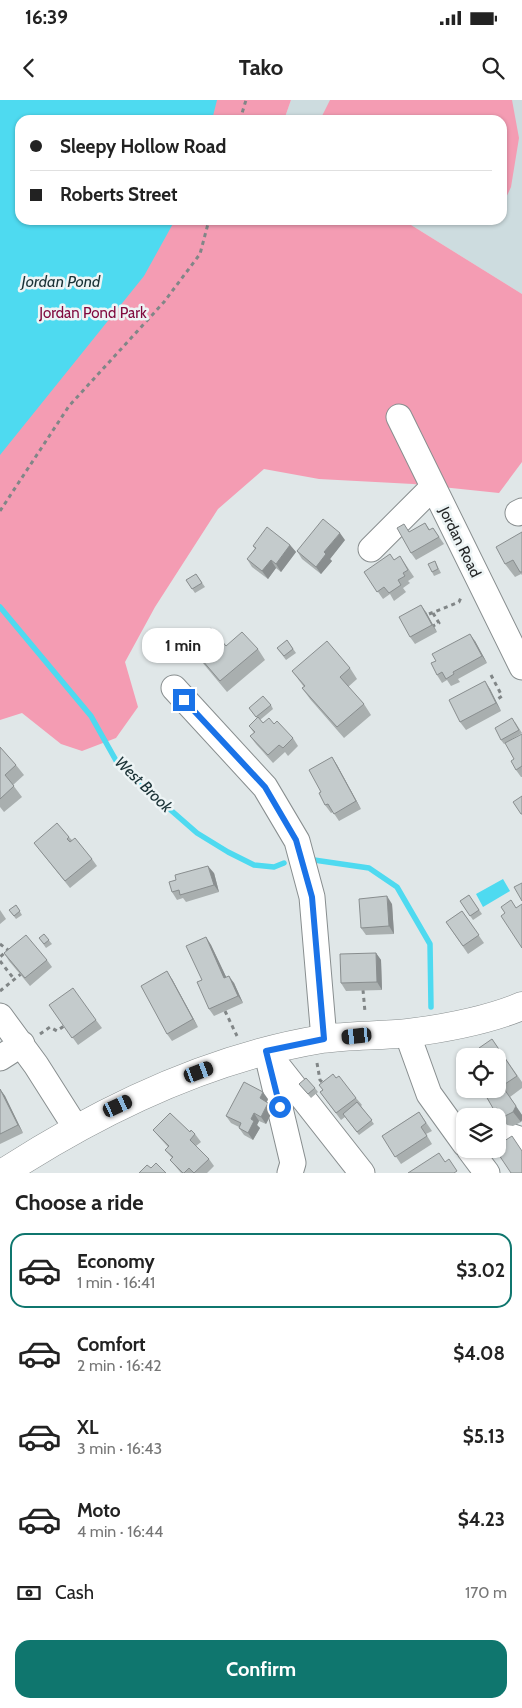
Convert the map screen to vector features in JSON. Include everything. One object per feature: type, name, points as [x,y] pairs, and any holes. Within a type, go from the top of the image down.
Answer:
[{"type":"main road","points":[[1,1173],[76,1128],[132,1100],[182,1079],[266,1051],[320,1050],[474,1022],[522,1006]]},
{"type":"street","name":"Jordan Road","points":[[399,417],[522,667]]},
{"type":"street","points":[[371,549],[433,487]]},
{"type":"street","points":[[174,688],[265,787],[296,840],[312,897],[320,1050]]},
{"type":"street","points":[[0,1016],[28,1041],[76,1128]]},
{"type":"street","points":[[407,1033],[429,1094],[456,1130]]},
{"type":"street","points":[[0,1058],[28,1041]]},
{"type":"street","points":[[266,1051],[293,1163],[290,1173]]},
{"type":"street","points":[[266,1051],[362,1173]]},
{"type":"street","points":[[506,1135],[522,1140]]},
{"type":"street","points":[[476,1158],[487,1173]]},
{"type":"path","points":[[242,115],[246,100]]},
{"type":"path","points":[[0,511],[69,406],[164,302],[200,254],[208,225]]},
{"type":"path","points":[[433,626],[438,623],[431,613],[459,602],[464,593]]},
{"type":"path","points":[[491,675],[502,696],[496,700]]},
{"type":"path","points":[[0,944],[8,950],[0,959],[14,979]]},
{"type":"path","points":[[0,992],[21,974]]},
{"type":"path","points":[[363,990],[365,1018]]},
{"type":"path","points":[[225,1011],[237,1037]]},
{"type":"path","points":[[28,1041],[50,1027],[57,1031],[64,1026]]},
{"type":"path","points":[[320,1050],[318,1073],[328,1089]]},
{"type":"path","points":[[318,1086],[323,1083],[332,1083]]},
{"type":"shaded area","points":[[291,100],[522,100],[522,294],[411,225],[507,225],[507,115],[286,115]]},
{"type":"green space","name":"Jordan Pond Park","points":[[0,100],[291,100],[286,115],[15,115],[15,225],[411,225],[522,294],[522,462],[499,493],[413,484],[319,479],[264,469],[218,509],[155,607],[125,662],[138,707],[116,738],[82,751],[61,744],[22,713],[0,720]]},
{"type":"green space","points":[[330,100],[512,100],[519,138],[511,187],[507,196],[507,115],[322,115]]},
{"type":"water","name":"Jordan Pond","points":[[0,100],[217,100],[213,115],[15,115],[15,225],[172,225],[144,276],[0,455]]},
{"type":"water","points":[[503,879],[510,891],[483,907],[476,894]]},
{"type":"building","points":[[323,519],[340,533],[324,552],[326,554],[316,567],[297,551]]},
{"type":"building","points":[[425,523],[429,530],[433,528],[439,537],[411,553],[397,528],[404,524],[409,532]]},
{"type":"building","points":[[267,527],[290,545],[276,564],[271,560],[262,571],[247,559],[256,548],[253,546]]},
{"type":"building","points":[[522,532],[522,572],[520,572],[513,560],[505,564],[496,547]]},
{"type":"building","points":[[390,554],[394,560],[400,556],[408,570],[403,573],[405,576],[398,580],[401,585],[389,593],[384,587],[377,592],[364,572]]},
{"type":"building","points":[[435,561],[438,569],[432,572],[428,564]]},
{"type":"building","points":[[196,574],[202,583],[192,589],[186,580]]},
{"type":"building","points":[[421,605],[432,625],[410,637],[399,617]]},
{"type":"building","points":[[211,628],[226,646],[242,632],[258,649],[220,681],[190,646]]},
{"type":"building","points":[[470,634],[482,656],[453,672],[454,674],[446,679],[442,672],[437,675],[431,663],[436,661],[432,654]]},
{"type":"building","points":[[287,640],[293,649],[284,656],[277,648]]},
{"type":"building","points":[[327,641],[350,668],[340,677],[364,704],[337,727],[302,688],[305,686],[292,671]]},
{"type":"building","points":[[485,681],[496,703],[460,722],[449,700]]},
{"type":"building","points":[[263,696],[271,705],[256,717],[249,708]]},
{"type":"building","points":[[258,717],[263,723],[269,718],[274,724],[277,721],[293,738],[283,748],[279,745],[268,755],[250,736],[255,732],[249,726]]},
{"type":"building","points":[[512,718],[519,730],[501,740],[495,728]]},
{"type":"building","points":[[522,734],[522,766],[516,770],[511,761],[514,759],[505,743]]},
{"type":"building","points":[[0,747],[16,765],[5,775],[14,786],[0,799]]},
{"type":"building","points":[[332,757],[356,801],[334,814],[328,804],[325,805],[319,793],[321,792],[309,770]]},
{"type":"building","points":[[522,796],[522,814],[521,814],[513,802]]},
{"type":"building","points":[[57,823],[69,837],[67,839],[70,842],[75,838],[92,859],[65,881],[34,843]]},
{"type":"building","points":[[208,866],[214,885],[180,895],[179,890],[172,892],[169,882],[176,880],[175,875]]},
{"type":"building","points":[[522,883],[522,901],[514,887]]},
{"type":"building","points":[[469,895],[479,910],[470,916],[460,901]]},
{"type":"building","points":[[387,896],[389,926],[361,928],[359,899]]},
{"type":"building","points":[[511,900],[516,908],[522,904],[522,948],[501,916],[505,913],[501,907]]},
{"type":"building","points":[[16,905],[20,911],[14,916],[9,910]]},
{"type":"building","points":[[462,911],[479,935],[463,946],[446,922]]},
{"type":"building","points":[[44,934],[49,940],[44,944],[39,938]]},
{"type":"building","points":[[26,935],[47,960],[25,978],[4,953]]},
{"type":"building","points":[[206,937],[224,978],[229,976],[238,996],[209,1009],[197,982],[202,980],[186,946]]},
{"type":"building","points":[[376,953],[377,982],[341,983],[340,954]]},
{"type":"building","points":[[167,971],[193,1019],[167,1034],[141,986]]},
{"type":"building","points":[[73,988],[96,1020],[72,1038],[49,1005]]},
{"type":"building","points":[[492,1039],[498,1048],[479,1048]]},
{"type":"building","points":[[506,1060],[517,1076],[506,1083]]},
{"type":"building","points":[[333,1074],[336,1078],[339,1076],[356,1098],[336,1113],[320,1092],[323,1090],[319,1085]]},
{"type":"building","points":[[306,1078],[315,1088],[308,1094],[299,1084]]},
{"type":"building","points":[[244,1082],[263,1092],[260,1098],[268,1103],[261,1117],[254,1113],[251,1119],[254,1121],[248,1133],[239,1128],[241,1123],[226,1116]]},
{"type":"building","points":[[0,1089],[18,1125],[0,1134]]},
{"type":"building","points":[[506,1092],[516,1106],[513,1112],[506,1116],[506,1108],[493,1108],[487,1098],[506,1098]]},
{"type":"building","points":[[357,1102],[372,1120],[357,1132],[343,1114]]},
{"type":"building","points":[[419,1112],[426,1123],[421,1127],[427,1136],[395,1157],[382,1136]]},
{"type":"building","points":[[170,1113],[190,1132],[191,1130],[195,1134],[190,1140],[209,1159],[194,1173],[189,1168],[183,1173],[170,1160],[173,1157],[165,1150],[169,1146],[153,1130]]},
{"type":"building","points":[[512,1136],[522,1151],[522,1173],[511,1173],[501,1158],[506,1158],[506,1140]]},
{"type":"building","points":[[439,1153],[445,1162],[449,1159],[457,1171],[454,1173],[408,1173]]},
{"type":"building","points":[[156,1163],[166,1173],[139,1173],[147,1165],[151,1168]]},
{"type":"waterway","name":"West Brook","points":[[0,607],[91,716],[118,764],[197,833],[228,852],[254,865],[274,867],[284,863]]},
{"type":"waterway","name":"West Brook","points":[[314,860],[369,868],[397,887],[430,944],[431,1007]]},
{"type":"route","points":[[184,700],[265,787],[292,830],[305,867],[312,897],[324,1039],[266,1051],[280,1107]]}]
